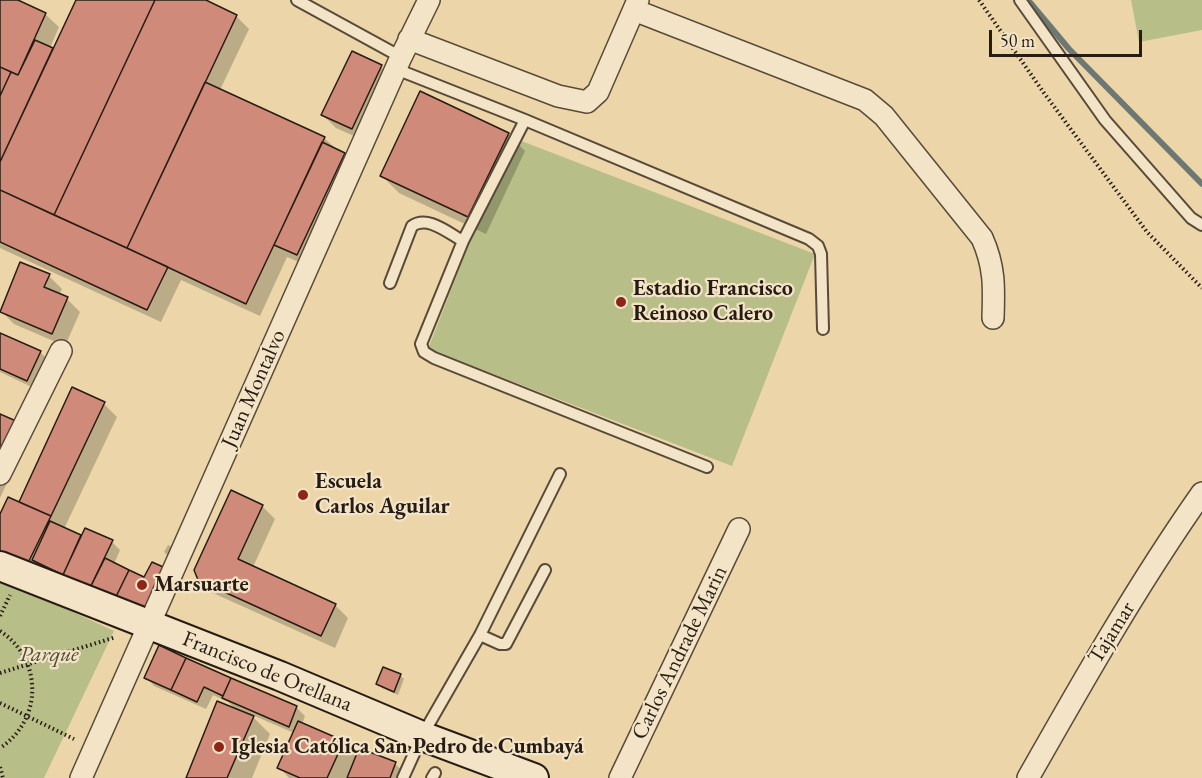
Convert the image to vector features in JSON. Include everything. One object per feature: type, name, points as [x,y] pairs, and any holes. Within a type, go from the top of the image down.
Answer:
[{"type":"street","name":"Juan Montalvo","points":[[81,778],[402,55],[429,0]]},
{"type":"street","points":[[402,55],[587,102],[598,92],[636,5],[865,100],[884,116],[982,238],[990,257],[994,280],[993,318]]},
{"type":"street","points":[[0,474],[60,351]]},
{"type":"street","name":"Tajamar","points":[[1028,778],[1093,663],[1176,529],[1202,492]]},
{"type":"street","name":"Carlos Andrade Marin","points":[[620,778],[739,529]]},
{"type":"street","name":"Francisco de Orellana","points":[[0,566],[150,624],[422,736],[534,778]]},
{"type":"lane","points":[[297,0],[525,120],[809,239],[818,246],[821,255],[823,329]]},
{"type":"lane","points":[[1020,0],[1105,120],[1191,218],[1202,225]]},
{"type":"lane","points":[[525,120],[464,241],[421,344],[424,352],[707,467]]},
{"type":"lane","points":[[390,283],[412,226],[419,221],[428,222],[464,241]]},
{"type":"lane","points":[[403,778],[422,736],[480,635],[560,474]]},
{"type":"lane","points":[[480,635],[500,644],[506,644],[545,570]]},
{"type":"path","points":[[979,0],[1044,93],[1147,232],[1202,288]]},
{"type":"path","points":[[0,616],[6,602]]},
{"type":"path","points":[[0,631],[13,641],[29,664],[33,691],[28,717],[20,731],[0,748]]},
{"type":"path","points":[[0,673],[122,634]]},
{"type":"path","points":[[0,704],[74,740]]},
{"type":"path","points":[[0,767],[3,778]]},
{"type":"green space","points":[[1131,0],[1202,0],[1202,30],[1139,42]]},
{"type":"green space","name":"Estadio Francisco Reinoso Calero","points":[[511,137],[815,254],[732,466],[428,349]]},
{"type":"green space","name":"Parque","points":[[0,578],[114,631],[44,778],[0,778]]},
{"type":"building","points":[[0,0],[18,0],[46,13],[18,75],[0,67]]},
{"type":"building","points":[[76,0],[155,0],[54,215],[0,190],[0,162]]},
{"type":"building","points":[[155,0],[206,0],[237,15],[127,248],[54,215]]},
{"type":"building","points":[[35,40],[53,48],[0,162],[0,96],[11,72],[18,75]]},
{"type":"building","points":[[352,51],[382,65],[352,129],[321,115]]},
{"type":"building","points":[[0,67],[11,72],[0,96]]},
{"type":"building","points":[[205,82],[325,137],[246,304],[127,248]]},
{"type":"building","points":[[420,91],[509,133],[468,217],[380,176]]},
{"type":"building","points":[[322,142],[345,153],[297,255],[274,245]]},
{"type":"building","points":[[0,190],[168,267],[147,310],[0,242]]},
{"type":"building","points":[[20,262],[50,274],[44,287],[68,297],[52,334],[0,312]]},
{"type":"building","points":[[0,333],[41,351],[27,381],[0,369]]},
{"type":"building","points":[[72,387],[105,402],[51,516],[19,502]]},
{"type":"building","points":[[0,414],[16,421],[0,457]]},
{"type":"building","points":[[231,490],[263,505],[238,559],[336,604],[321,636],[198,580],[194,570]]},
{"type":"building","points":[[8,497],[51,516],[26,567],[0,554],[0,514]]},
{"type":"building","points":[[50,521],[81,535],[63,575],[32,560]]},
{"type":"building","points":[[85,528],[113,540],[87,594],[60,581]]},
{"type":"building","points":[[105,558],[129,570],[112,605],[87,594]]},
{"type":"building","points":[[152,562],[170,570],[145,621],[112,605],[129,570],[144,577]]},
{"type":"building","points":[[159,645],[186,658],[171,690],[144,678]]},
{"type":"building","points":[[186,658],[231,678],[223,696],[204,687],[197,702],[171,690]]},
{"type":"building","points":[[383,667],[401,674],[394,692],[376,684]]},
{"type":"building","points":[[231,678],[297,706],[289,727],[222,698]]},
{"type":"building","name":"Iglesia Católica San Pedro de Cumbayá","points":[[217,701],[254,716],[227,778],[186,778]]},
{"type":"building","points":[[298,721],[344,741],[327,778],[300,778],[277,768]]},
{"type":"building","points":[[359,748],[396,762],[390,778],[347,778]]},
{"type":"waterway","points":[[1028,0],[1069,49],[1202,184]]},
{"type":"place","name":"Estadio Francisco Reinoso Calero","points":[[621,302]]},
{"type":"place","name":"Escuela Carlos Aguilar","points":[[303,495]]},
{"type":"place","name":"Marsuarte","points":[[142,585]]},
{"type":"place","name":"Iglesia Católica San Pedro de Cumbayá","points":[[219,747]]}]
